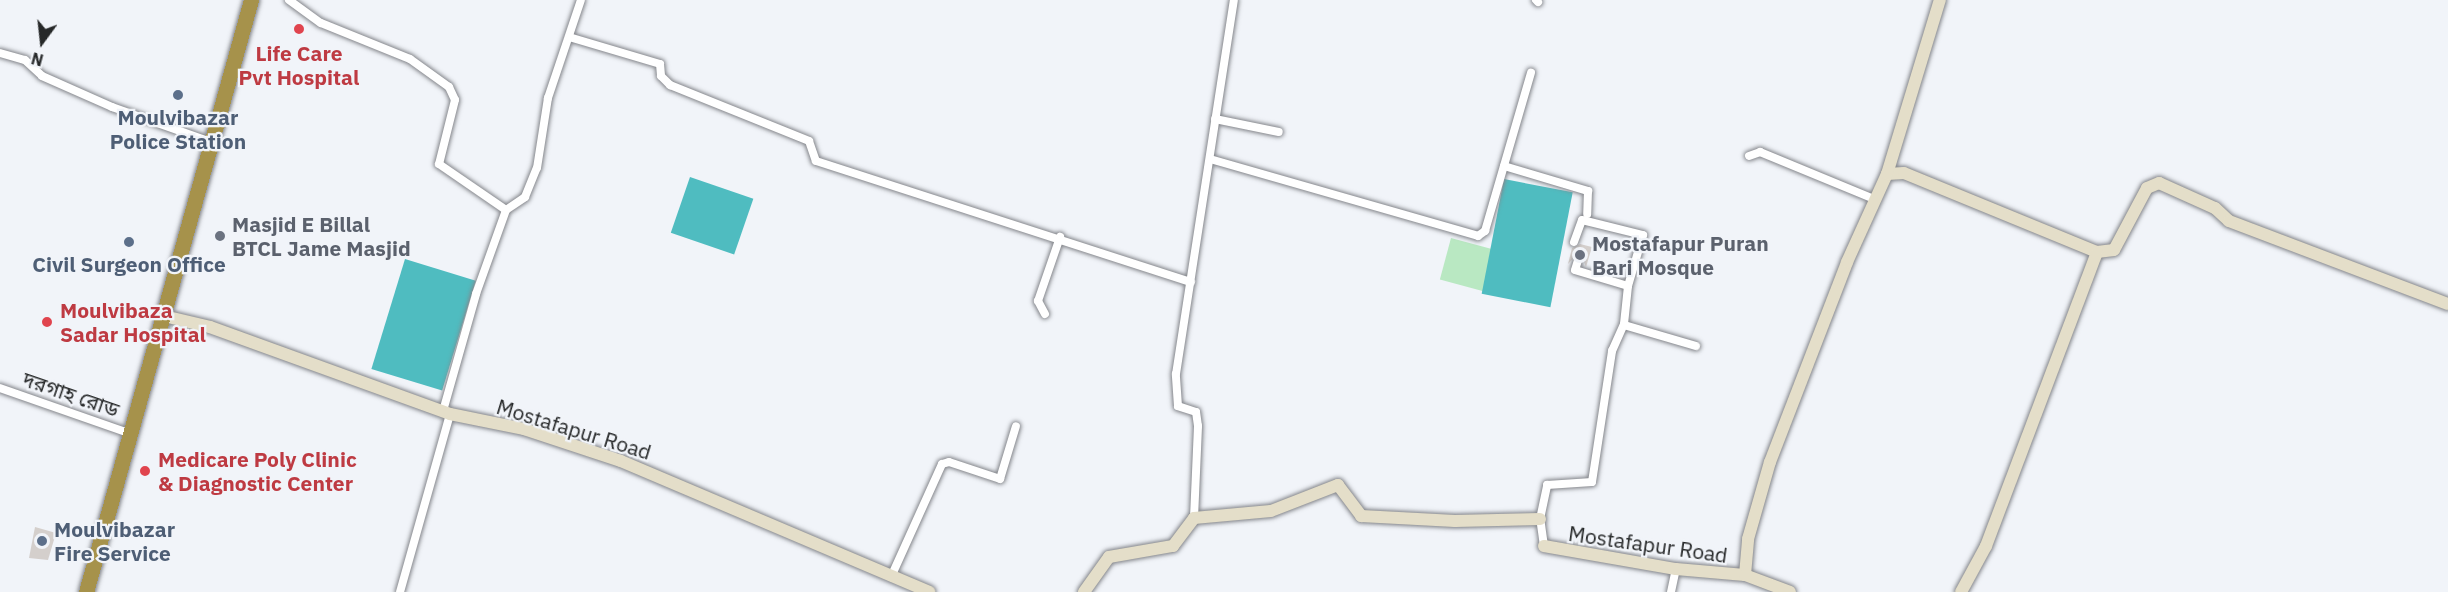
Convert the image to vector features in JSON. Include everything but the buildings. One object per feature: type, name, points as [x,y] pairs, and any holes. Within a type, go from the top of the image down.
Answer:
[{"type":"highway","points":[[86,592],[251,0]]},
{"type":"street","points":[[289,0],[321,23],[410,59],[449,87],[455,100],[439,164],[506,210]]},
{"type":"street","points":[[400,592],[476,294],[506,210],[525,197],[537,168],[548,99],[581,0]]},
{"type":"street","points":[[1084,592],[1109,557],[1173,546],[1194,518],[1198,426],[1196,412],[1178,406],[1176,374],[1234,0]]},
{"type":"street","points":[[1745,574],[1748,539],[1770,462],[1874,199],[1887,174],[1940,0]]},
{"type":"street","points":[[569,37],[660,64],[661,76],[670,85],[809,141],[816,161],[1060,237],[1191,282]]},
{"type":"street","points":[[0,52],[25,60],[42,76],[112,107],[211,142]]},
{"type":"street","points":[[1210,159],[1478,236],[1485,231],[1531,73]]},
{"type":"street","points":[[1215,119],[1279,132]]},
{"type":"street","points":[[1749,156],[1761,152],[1874,199]]},
{"type":"street","points":[[1504,166],[1588,191],[1587,214]]},
{"type":"street","points":[[1887,174],[1904,173],[2097,252],[2114,250],[2147,188],[2159,183],[2215,208],[2229,221],[2448,304]]},
{"type":"street","points":[[1540,519],[1547,485],[1592,482],[1612,351],[1624,325],[1628,286],[1643,235],[1582,220],[1574,242]]},
{"type":"street","points":[[1045,314],[1038,301],[1060,237]]},
{"type":"street","points":[[1961,592],[1986,546],[2097,252]]},
{"type":"street","points":[[1580,257],[1575,270],[1628,286]]},
{"type":"street","name":"Mostafapur Road","points":[[164,316],[210,327],[447,412],[524,429],[621,461],[928,592]]},
{"type":"street","points":[[1624,325],[1696,346]]},
{"type":"street","name":"দরগাহ রোড","points":[[0,388],[131,434]]},
{"type":"street","points":[[891,577],[942,464],[949,462],[1000,479],[1016,426]]},
{"type":"street","name":"Mostafapur Road","points":[[1194,518],[1271,511],[1338,485],[1361,516],[1455,521],[1540,519],[1544,546],[1676,569],[1745,574],[1790,592]]},
{"type":"street","points":[[1671,592],[1676,569]]},
{"type":"green space","points":[[1451,238],[1495,250],[1484,291],[1440,280]]},
{"type":"water","points":[[690,177],[753,199],[734,255],[671,233]]},
{"type":"water","points":[[1504,179],[1573,192],[1550,307],[1482,294]]},
{"type":"water","points":[[405,259],[476,281],[442,391],[371,369]]},
{"type":"place","name":"Life Care Pvt Hospital","points":[[299,29]]},
{"type":"place","name":"Moulvibazar Police Station","points":[[178,95]]},
{"type":"place","name":"Masjid E Billal BTCL Jame Masjid","points":[[220,236]]},
{"type":"place","name":"Civil Surgeon Office","points":[[129,242]]},
{"type":"place","name":"Mostafapur Puran Bari Mosque","points":[[1580,255]]},
{"type":"place","name":"Moulvibaza Sadar Hospital","points":[[47,322]]},
{"type":"place","name":"Medicare Poly Clinic & Diagnostic Center","points":[[145,471]]},
{"type":"place","name":"Moulvibazar Fire Service","points":[[42,541]]}]
